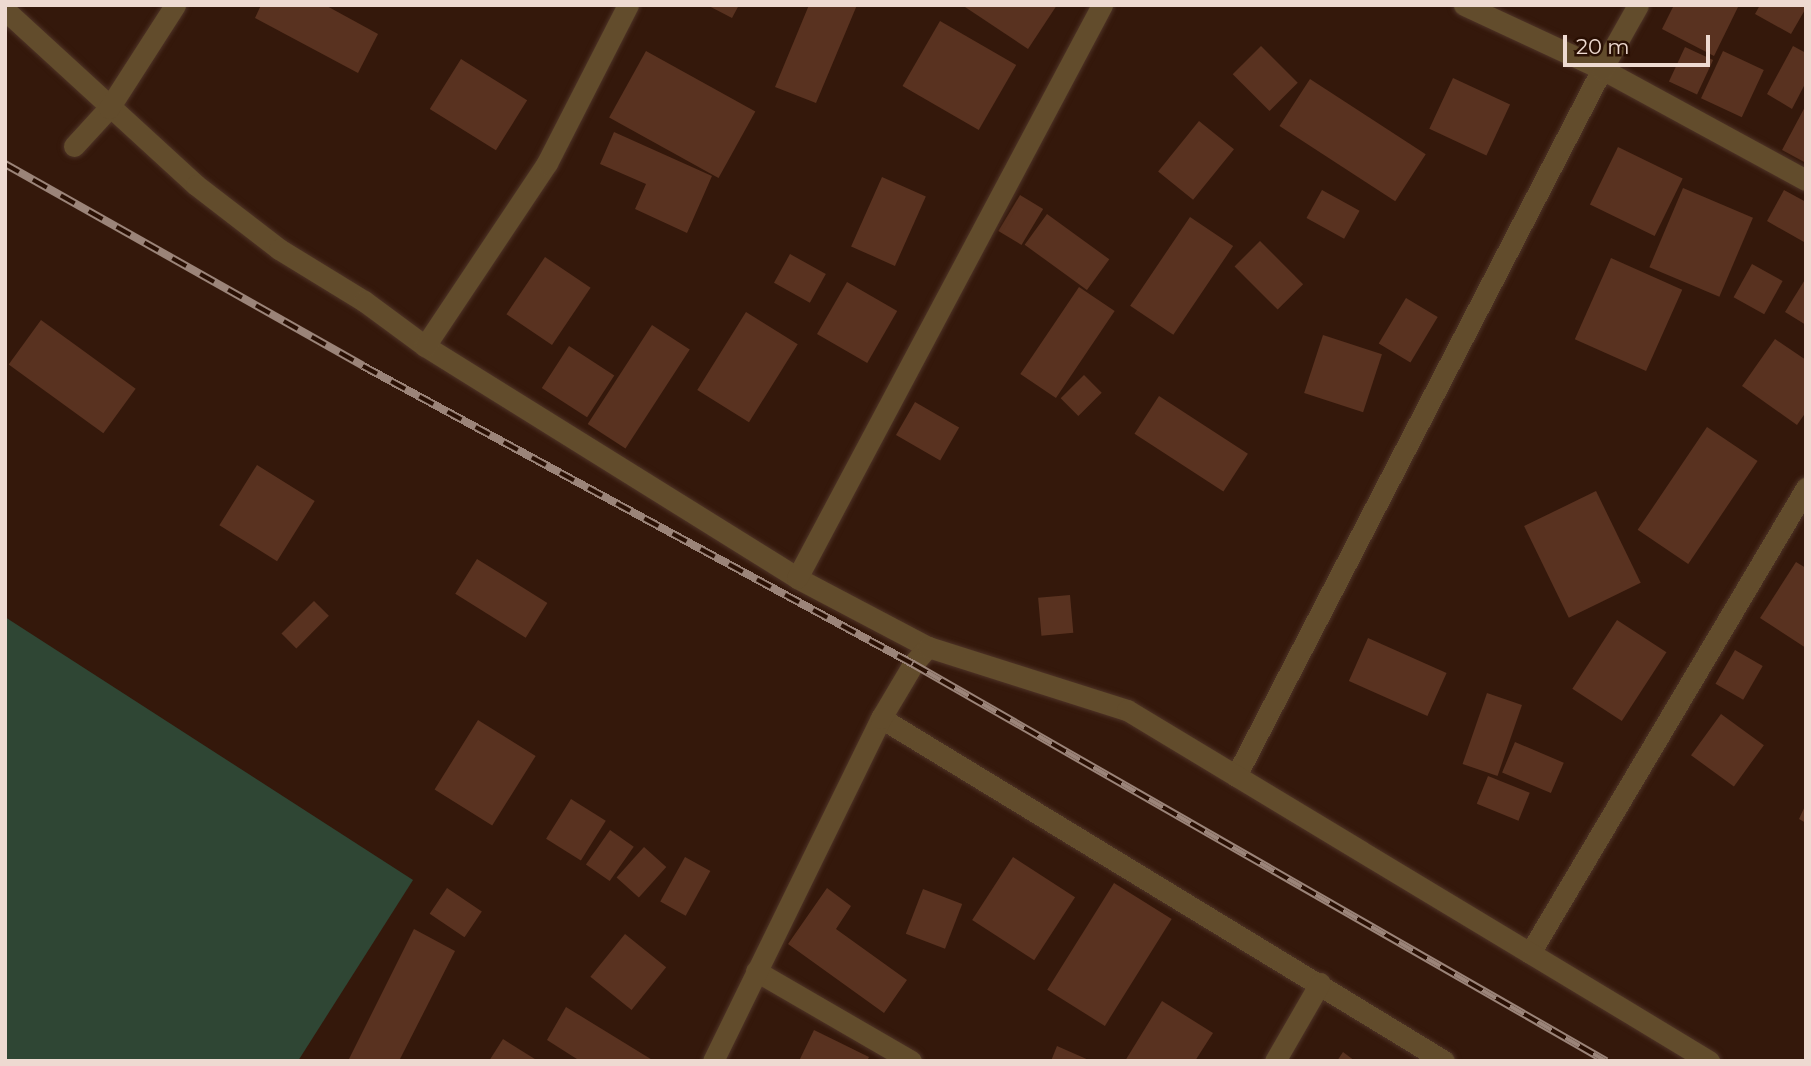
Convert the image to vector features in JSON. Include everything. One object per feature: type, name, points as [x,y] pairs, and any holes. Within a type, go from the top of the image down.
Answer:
[{"type":"street","points":[[74,146],[110,108],[175,5]]},
{"type":"street","points":[[425,346],[547,163],[628,5]]},
{"type":"street","points":[[797,578],[1102,5]]},
{"type":"street","points":[[1464,5],[1601,69],[1806,180]]},
{"type":"street","points":[[1236,776],[1601,69],[1638,5]]},
{"type":"street","points":[[5,10],[197,185],[279,249],[364,301],[425,346],[797,578],[928,647],[1127,710],[1709,1061]]},
{"type":"street","points":[[1530,953],[1806,488]]},
{"type":"street","points":[[713,1061],[881,718],[913,663],[928,647]]},
{"type":"street","points":[[881,718],[1444,1061]]},
{"type":"street","points":[[757,971],[911,1061]]},
{"type":"street","points":[[1275,1061],[1320,983]]},
{"type":"green space","points":[[5,617],[413,880],[298,1061],[5,1061]]},
{"type":"building","points":[[261,5],[325,5],[378,34],[358,73],[255,18]]},
{"type":"building","points":[[707,5],[739,5],[732,18]]},
{"type":"building","points":[[809,5],[857,5],[816,103],[775,87]]},
{"type":"building","points":[[962,5],[1057,5],[1028,49]]},
{"type":"building","points":[[1674,5],[1739,5],[1714,56],[1662,29]]},
{"type":"building","points":[[1760,5],[1802,5],[1806,8],[1791,34],[1755,14]]},
{"type":"building","points":[[940,21],[1016,65],[979,130],[902,86]]},
{"type":"building","points":[[1261,46],[1298,83],[1269,111],[1233,74]]},
{"type":"building","points":[[1793,46],[1806,53],[1806,82],[1792,109],[1767,94]]},
{"type":"building","points":[[1685,47],[1713,60],[1697,95],[1669,81]]},
{"type":"building","points":[[646,51],[755,112],[718,178],[609,117]]},
{"type":"building","points":[[1723,51],[1764,70],[1742,117],[1701,98]]},
{"type":"building","points":[[461,59],[527,100],[496,150],[430,109]]},
{"type":"building","points":[[1453,78],[1510,105],[1486,155],[1429,129]]},
{"type":"building","points":[[1310,79],[1426,154],[1395,201],[1280,126]]},
{"type":"building","points":[[1806,105],[1806,163],[1782,150]]},
{"type":"building","points":[[1199,121],[1234,149],[1193,200],[1158,172]]},
{"type":"building","points":[[614,132],[712,176],[687,233],[635,209],[646,184],[600,164]]},
{"type":"building","points":[[1618,147],[1683,179],[1655,236],[1590,205]]},
{"type":"building","points":[[882,177],[926,197],[895,266],[851,246]]},
{"type":"building","points":[[1683,188],[1753,218],[1719,297],[1649,267]]},
{"type":"building","points":[[1322,190],[1360,211],[1344,239],[1306,218]]},
{"type":"building","points":[[1784,190],[1806,202],[1804,242],[1767,221]]},
{"type":"building","points":[[1020,195],[1043,209],[1022,245],[998,231]]},
{"type":"building","points":[[1047,214],[1109,259],[1087,290],[1025,245]]},
{"type":"building","points":[[1190,217],[1233,246],[1173,335],[1130,306]]},
{"type":"building","points":[[1260,241],[1303,284],[1278,310],[1235,266]]},
{"type":"building","points":[[790,254],[826,274],[810,303],[774,283]]},
{"type":"building","points":[[545,257],[591,288],[552,345],[506,314]]},
{"type":"building","points":[[1611,258],[1682,290],[1646,371],[1575,339]]},
{"type":"building","points":[[1752,264],[1783,281],[1764,314],[1734,297]]},
{"type":"building","points":[[1806,278],[1806,325],[1785,312]]},
{"type":"building","points":[[847,282],[897,311],[867,363],[817,334]]},
{"type":"building","points":[[1079,287],[1115,311],[1056,398],[1020,374]]},
{"type":"building","points":[[1406,298],[1438,317],[1410,362],[1379,343]]},
{"type":"building","points":[[746,312],[798,344],[749,422],[697,390]]},
{"type":"building","points":[[41,320],[136,389],[103,433],[9,364]]},
{"type":"building","points":[[652,325],[690,350],[625,448],[588,424]]},
{"type":"building","points":[[1323,335],[1382,354],[1363,412],[1304,393]]},
{"type":"building","points":[[1775,339],[1806,360],[1806,412],[1797,425],[1742,386]]},
{"type":"building","points":[[569,346],[614,375],[587,417],[542,388]]},
{"type":"building","points":[[1084,375],[1102,393],[1078,416],[1061,398]]},
{"type":"building","points":[[1159,396],[1248,454],[1223,491],[1134,434]]},
{"type":"building","points":[[915,402],[959,427],[940,460],[896,435]]},
{"type":"building","points":[[1707,427],[1758,461],[1688,564],[1638,530]]},
{"type":"building","points":[[257,465],[315,501],[277,561],[219,525]]},
{"type":"building","points":[[1596,491],[1641,583],[1569,618],[1524,526]]},
{"type":"building","points":[[477,559],[547,603],[526,638],[455,594]]},
{"type":"building","points":[[1796,562],[1806,568],[1806,648],[1760,618]]},
{"type":"building","points":[[1070,595],[1073,633],[1041,636],[1038,598]]},
{"type":"building","points":[[314,601],[329,616],[296,648],[281,634]]},
{"type":"building","points":[[1617,620],[1666,652],[1622,721],[1572,689]]},
{"type":"building","points":[[1368,638],[1447,673],[1427,716],[1349,681]]},
{"type":"building","points":[[1735,650],[1763,666],[1743,700],[1716,684]]},
{"type":"building","points":[[1487,693],[1522,705],[1498,776],[1463,764]]},
{"type":"building","points":[[1721,714],[1764,745],[1734,786],[1691,755]]},
{"type":"building","points":[[478,720],[536,756],[492,826],[435,790]]},
{"type":"building","points":[[1515,742],[1564,763],[1551,793],[1502,772]]},
{"type":"building","points":[[1488,776],[1530,793],[1518,821],[1477,804]]},
{"type":"building","points":[[571,799],[606,821],[581,861],[546,839]]},
{"type":"building","points":[[1806,804],[1806,823],[1799,819]]},
{"type":"building","points":[[610,830],[634,847],[610,881],[586,864]]},
{"type":"building","points":[[644,847],[666,867],[639,898],[617,877]]},
{"type":"building","points":[[685,857],[710,871],[686,916],[660,902]]},
{"type":"building","points":[[1013,857],[1075,897],[1034,960],[972,920]]},
{"type":"building","points":[[1114,883],[1172,919],[1105,1026],[1047,990]]},
{"type":"building","points":[[447,888],[482,911],[464,937],[430,914]]},
{"type":"building","points":[[827,888],[851,906],[836,929],[907,980],[884,1013],[788,944]]},
{"type":"building","points":[[923,889],[962,904],[945,949],[906,934]]},
{"type":"building","points":[[414,929],[455,951],[399,1061],[348,1061]]},
{"type":"building","points":[[625,934],[666,967],[632,1010],[590,977]]},
{"type":"building","points":[[1162,1001],[1213,1033],[1195,1061],[1125,1061]]},
{"type":"building","points":[[566,1007],[654,1061],[580,1061],[547,1040]]},
{"type":"building","points":[[814,1030],[869,1057],[867,1061],[799,1061]]},
{"type":"building","points":[[503,1039],[538,1061],[489,1061]]},
{"type":"building","points":[[1057,1046],[1091,1061],[1051,1061]]},
{"type":"building","points":[[1343,1052],[1355,1061],[1337,1061]]},
{"type":"railway","points":[[5,164],[363,366],[913,664],[1606,1061]]}]
